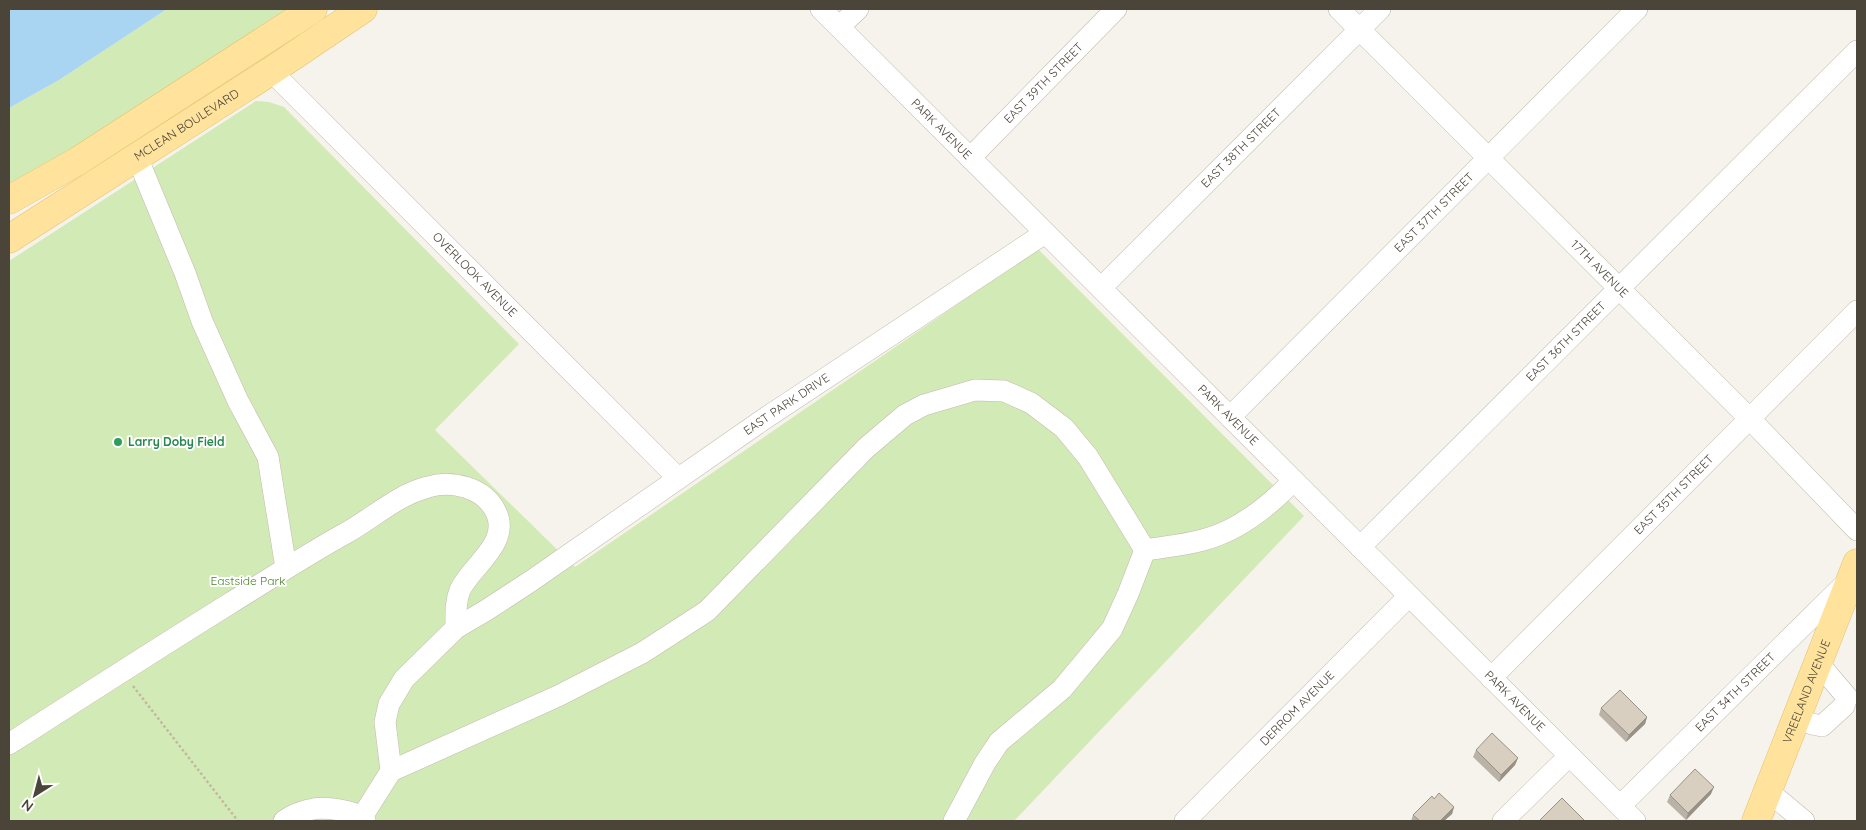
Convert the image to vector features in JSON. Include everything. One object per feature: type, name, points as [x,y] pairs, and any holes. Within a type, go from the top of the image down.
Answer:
[{"type":"main road","points":[[16,198],[313,9]]},
{"type":"main road","name":"MCLEAN BOULEVARD","points":[[9,239],[271,71],[363,9]]},
{"type":"main road","name":"VREELAND AVENUE","points":[[1756,821],[1855,570]]},
{"type":"street","name":"PARK AVENUE","points":[[821,9],[1627,814]]},
{"type":"street","points":[[839,27],[858,9]]},
{"type":"street","name":"EAST 39TH STREET","points":[[970,158],[1116,9]]},
{"type":"street","name":"17TH AVENUE","points":[[1339,9],[1750,419],[1857,530]]},
{"type":"street","name":"EAST 38TH STREET","points":[[1101,288],[1380,9]]},
{"type":"street","name":"EAST 37TH STREET","points":[[1230,417],[1638,9]]},
{"type":"street","name":"EAST 36TH STREET","points":[[1360,547],[1857,51]]},
{"type":"street","name":"OVERLOOK AVENUE","points":[[271,71],[678,478]]},
{"type":"street","points":[[137,157],[185,274],[202,321],[238,401],[268,457],[286,568]]},
{"type":"street","name":"EAST PARK DRIVE","points":[[391,771],[385,722],[389,704],[404,679],[456,628],[531,581],[764,419],[1045,233]]},
{"type":"street","name":"EAST 35TH STREET","points":[[1491,678],[1857,311]]},
{"type":"street","points":[[284,821],[311,809],[338,809],[363,819],[391,771],[558,696],[642,653],[707,611],[879,436],[905,415],[943,398],[974,390],[1004,391],[1032,403],[1064,428],[1088,457],[1144,550]]},
{"type":"street","points":[[1144,550],[1204,540],[1228,530],[1278,497],[1293,480]]},
{"type":"street","points":[[9,744],[306,555],[408,494],[447,483],[468,487],[483,497],[496,512],[500,527],[490,550],[461,588],[455,608],[456,628]]},
{"type":"street","points":[[954,821],[985,762],[999,742],[1062,689],[1112,630],[1144,550]]},
{"type":"street","name":"EAST 34TH STREET","points":[[1627,814],[1855,570]]},
{"type":"street","name":"DERROM AVENUE","points":[[1185,821],[1410,596]]},
{"type":"street","points":[[1796,718],[1822,726],[1844,706],[1847,696],[1818,663]]},
{"type":"street","points":[[1503,821],[1569,756]]},
{"type":"street","points":[[1768,791],[1804,821]]},
{"type":"path","points":[[130,683],[238,821]]},
{"type":"green space","points":[[167,9],[288,9],[215,61],[9,188],[9,108],[59,80]]},
{"type":"green space","name":"Eastside Park","points":[[256,101],[269,102],[284,107],[519,344],[435,430],[575,567],[1038,249],[1304,516],[1014,821],[9,821],[9,261]]},
{"type":"water","points":[[9,9],[167,9],[59,80],[9,108]]},
{"type":"building","points":[[1620,690],[1647,717],[1629,735],[1601,708]]},
{"type":"building","points":[[1492,733],[1518,758],[1501,775],[1476,750]]},
{"type":"building","points":[[1695,769],[1714,787],[1688,813],[1670,795]]},
{"type":"building","points":[[1439,793],[1454,807],[1440,821],[1420,821],[1413,815],[1432,796],[1434,799]]},
{"type":"building","points":[[1562,798],[1585,821],[1539,821]]},
{"type":"place","name":"Larry Doby Field","points":[[118,442]]}]
